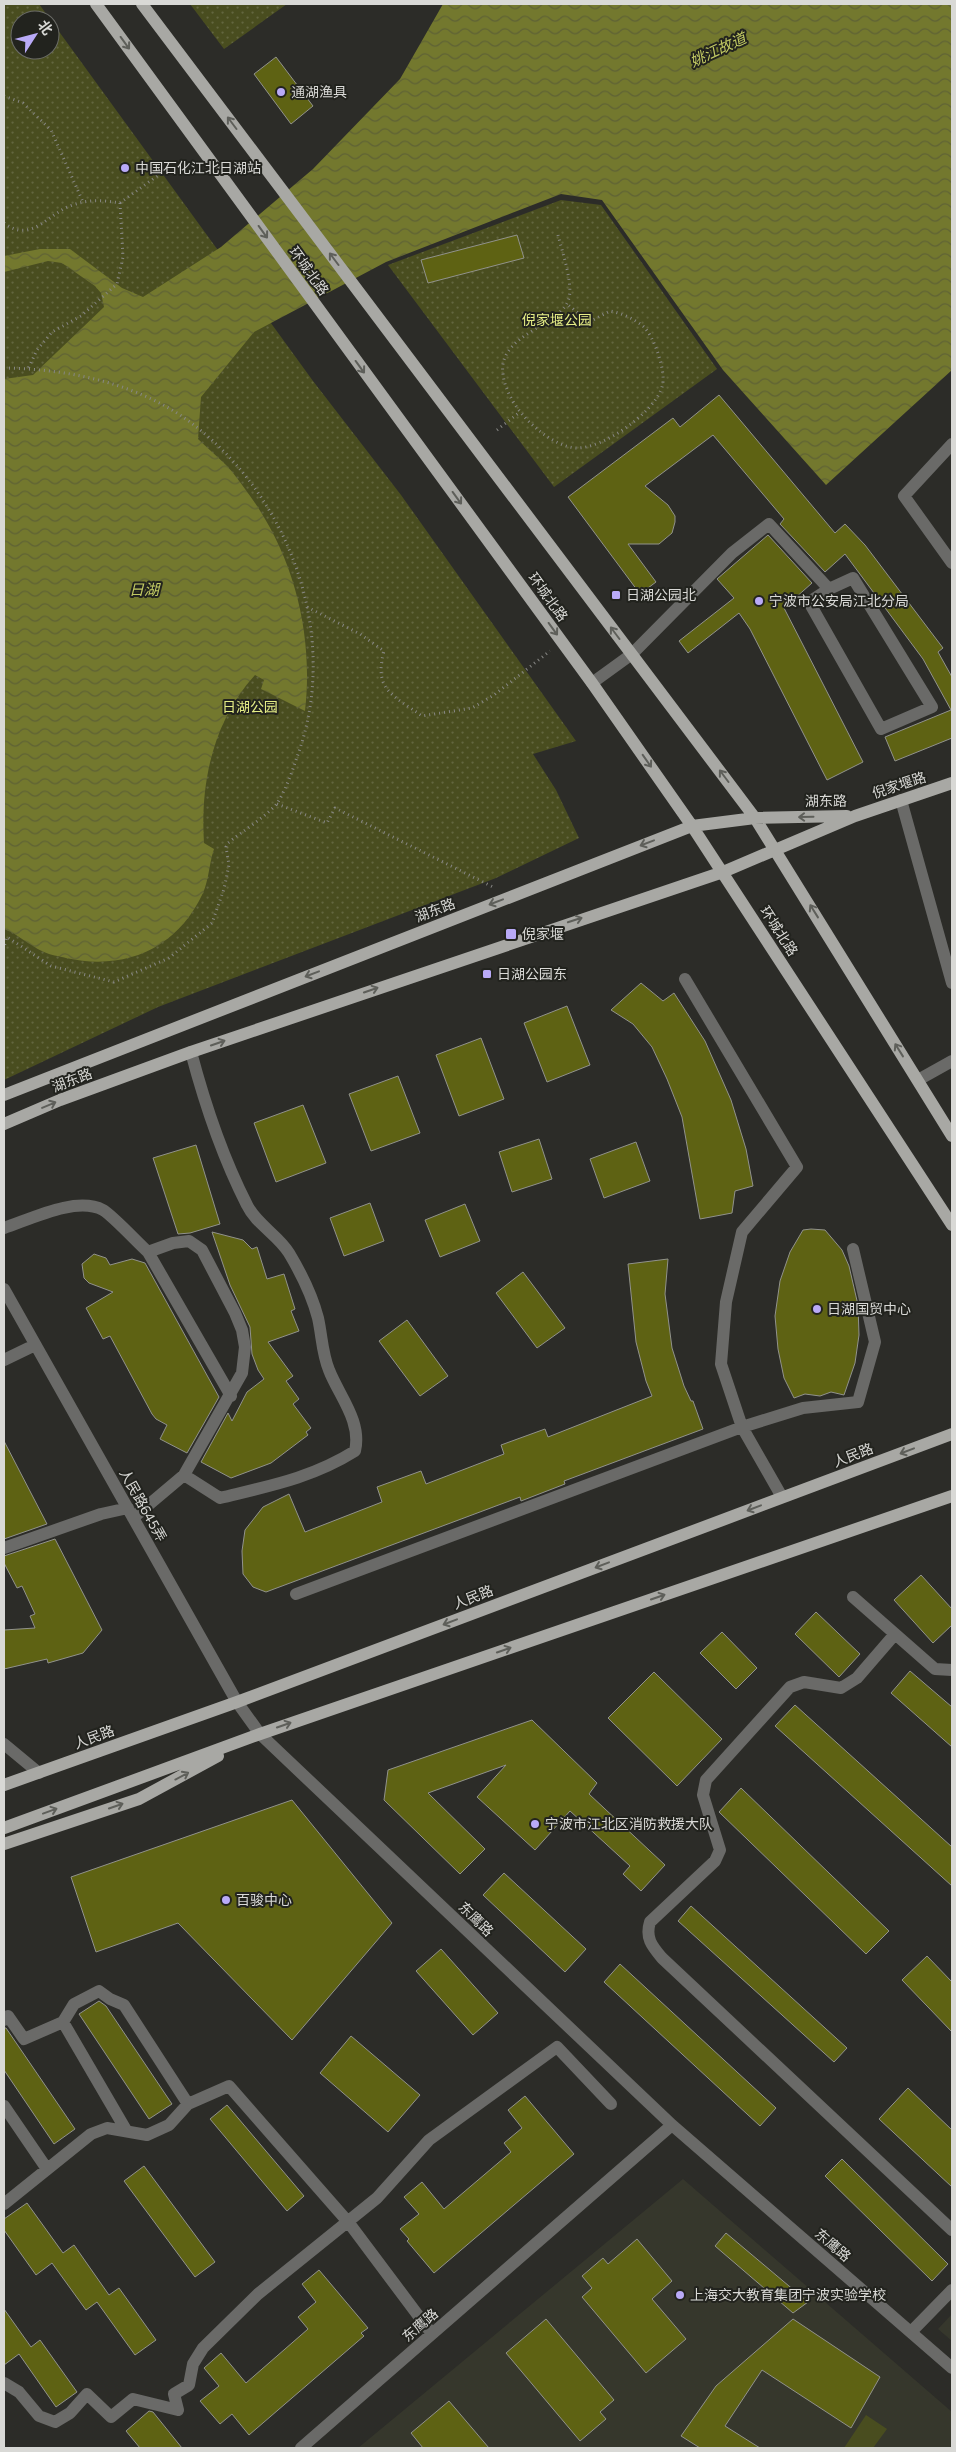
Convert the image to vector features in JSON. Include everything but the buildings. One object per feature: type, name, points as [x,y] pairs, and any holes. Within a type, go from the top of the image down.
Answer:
[{"type":"main road","name":"环城北路","points":[[96,4],[592,683],[723,872],[952,1225]]},
{"type":"main road","name":"环城北路","points":[[142,4],[755,818],[952,1136]]},
{"type":"main road","name":"倪家堰路","points":[[855,816],[952,783]]},
{"type":"main road","name":"湖东路","points":[[4,1095],[692,826],[755,818],[855,816]]},
{"type":"main road","name":"湖东路","points":[[4,1124],[60,1100],[192,1052],[723,872],[775,848],[855,816]]},
{"type":"main road","name":"人民路","points":[[4,1785],[238,1702],[952,1434]]},
{"type":"main road","points":[[4,1828],[260,1734],[952,1496]]},
{"type":"main road","points":[[4,1844],[139,1799],[260,1734]]},
{"type":"street","points":[[952,444],[904,496],[952,563]]},
{"type":"street","points":[[592,683],[632,654],[732,554],[769,524],[829,589]]},
{"type":"street","points":[[853,578],[932,707],[881,729],[809,602],[829,589],[853,578]]},
{"type":"street","points":[[901,800],[952,983]]},
{"type":"street","points":[[685,979],[797,1168],[742,1232],[726,1302],[721,1364],[742,1427],[782,1497]]},
{"type":"street","points":[[184,1475],[220,1498],[294,1480],[331,1466],[355,1451],[357,1441],[354,1420],[329,1371],[322,1350],[318,1319],[306,1283],[287,1250],[248,1207],[226,1161],[203,1099],[192,1052]]},
{"type":"street","points":[[918,1080],[952,1061]]},
{"type":"street","points":[[4,1228],[76,1204],[104,1210],[148,1252],[231,1396]]},
{"type":"street","points":[[4,1548],[101,1514],[130,1513],[184,1475],[231,1396],[242,1373],[245,1348],[242,1330],[209,1261],[202,1250],[189,1241],[173,1243],[148,1252]]},
{"type":"street","points":[[296,1594],[742,1427],[803,1408],[858,1402],[875,1342],[853,1249]]},
{"type":"street","name":"人民路645弄","points":[[4,1290],[238,1702],[260,1734]]},
{"type":"street","points":[[4,1360],[35,1345]]},
{"type":"street","points":[[853,1597],[935,1669],[952,1670]]},
{"type":"street","points":[[895,1634],[857,1678],[841,1688],[804,1682],[790,1687],[706,1780],[703,1795],[720,1850],[715,1861],[650,1922],[647,1932],[651,1944],[662,1958],[952,2230]]},
{"type":"street","name":"东鹰路","points":[[260,1734],[672,2126],[952,2368]]},
{"type":"street","points":[[4,1744],[39,1773]]},
{"type":"street","points":[[4,2020],[8,2016],[24,2038],[63,2022],[74,2004],[99,1991],[110,1999],[124,2005],[188,2104]]},
{"type":"street","points":[[63,2022],[126,2130]]},
{"type":"street","points":[[4,2383],[19,2392],[39,2416],[55,2422],[70,2412],[86,2394],[111,2417],[132,2399],[178,2410],[174,2394],[189,2385],[193,2364],[203,2348],[258,2294],[349,2223],[377,2198],[429,2140],[557,2047],[611,2104]]},
{"type":"street","points":[[4,2204],[91,2134],[107,2128],[148,2135],[169,2125],[188,2104],[229,2086],[349,2223],[432,2334]]},
{"type":"street","points":[[4,2106],[47,2169]]},
{"type":"street","name":"东鹰路","points":[[300,2448],[672,2126]]},
{"type":"street","points":[[911,2332],[952,2290]]},
{"type":"path","points":[[4,96],[23,103],[51,130],[83,202]]},
{"type":"path","points":[[4,223],[23,230],[40,226],[62,209],[83,202],[96,199],[120,203],[168,168]]},
{"type":"path","points":[[28,368],[38,350],[52,332],[81,316],[117,284],[122,257],[120,203]]},
{"type":"path","points":[[558,235],[567,273],[570,297],[567,304],[512,346],[504,356],[502,374],[510,395],[525,419],[546,437],[575,448],[595,445],[619,433],[649,408],[662,386],[662,368],[652,337],[643,326],[620,313],[610,311],[594,320],[587,320],[567,304]]},
{"type":"path","points":[[4,368],[28,368],[72,374],[108,382],[178,414],[207,435],[230,458],[275,518],[294,557],[311,634],[313,679],[309,720],[292,772],[277,804],[228,843],[226,847],[229,864],[224,890],[212,923],[169,958],[114,982],[51,966],[7,937],[4,948]]},
{"type":"path","points":[[497,430],[520,412]]},
{"type":"path","points":[[306,607],[360,634],[384,651],[379,667],[382,680],[388,692],[422,716],[472,708],[537,662],[561,641]]},
{"type":"path","points":[[277,804],[328,823],[335,808],[511,896]]},
{"type":"shaded area","name":"上海交大教育集团宁波实验学校","points":[[683,2179],[952,2412],[952,2448],[358,2448]]},
{"type":"shaded area","points":[[952,2314],[952,2341],[938,2329]]},
{"type":"green space","name":"日湖公园","points":[[4,4],[39,4],[43,10],[10,10],[10,60],[60,60],[60,33],[313,381],[401,495],[576,741],[533,754],[556,790],[579,838],[496,878],[158,1007],[4,1080]]},
{"type":"green space","points":[[190,4],[287,4],[224,49]]},
{"type":"green space","name":"倪家堰公园","points":[[561,200],[601,205],[717,369],[554,487],[388,265]]},
{"type":"green space","points":[[866,2415],[887,2429],[873,2448],[844,2448]]},
{"type":"water","points":[[443,4],[952,4],[952,370],[826,485],[723,370],[602,200],[561,194],[386,262],[254,332],[201,397],[198,439],[229,468],[262,513],[276,539],[287,566],[303,623],[307,681],[305,711],[261,689],[264,680],[255,675],[229,712],[212,754],[204,798],[204,843],[214,849],[207,882],[192,912],[179,929],[164,942],[128,958],[109,961],[88,961],[46,953],[4,929],[4,379],[33,375],[104,307],[101,293],[95,286],[62,263],[48,261],[4,272],[4,256],[40,249],[70,249],[122,288],[143,297],[221,247],[313,169],[400,79]]},
{"type":"place","name":"通湖渔具","points":[[281,92]]},
{"type":"place","name":"中国石化江北日湖站","points":[[125,168]]},
{"type":"place","name":"日湖公园北","points":[[616,595]]},
{"type":"place","name":"宁波市公安局江北分局","points":[[759,601]]},
{"type":"place","name":"倪家堰","points":[[511,934]]},
{"type":"place","name":"日湖公园东","points":[[487,974]]},
{"type":"place","name":"日湖国贸中心","points":[[817,1309]]},
{"type":"place","name":"宁波市江北区消防救援大队","points":[[535,1824]]},
{"type":"place","name":"百骏中心","points":[[226,1900]]},
{"type":"place","name":"上海交大教育集团宁波实验学校","points":[[680,2295]]},
{"type":"water label","name":"姚江故道","points":[[718,50]]},
{"type":"water label","name":"日湖","points":[[144,590]]}]
